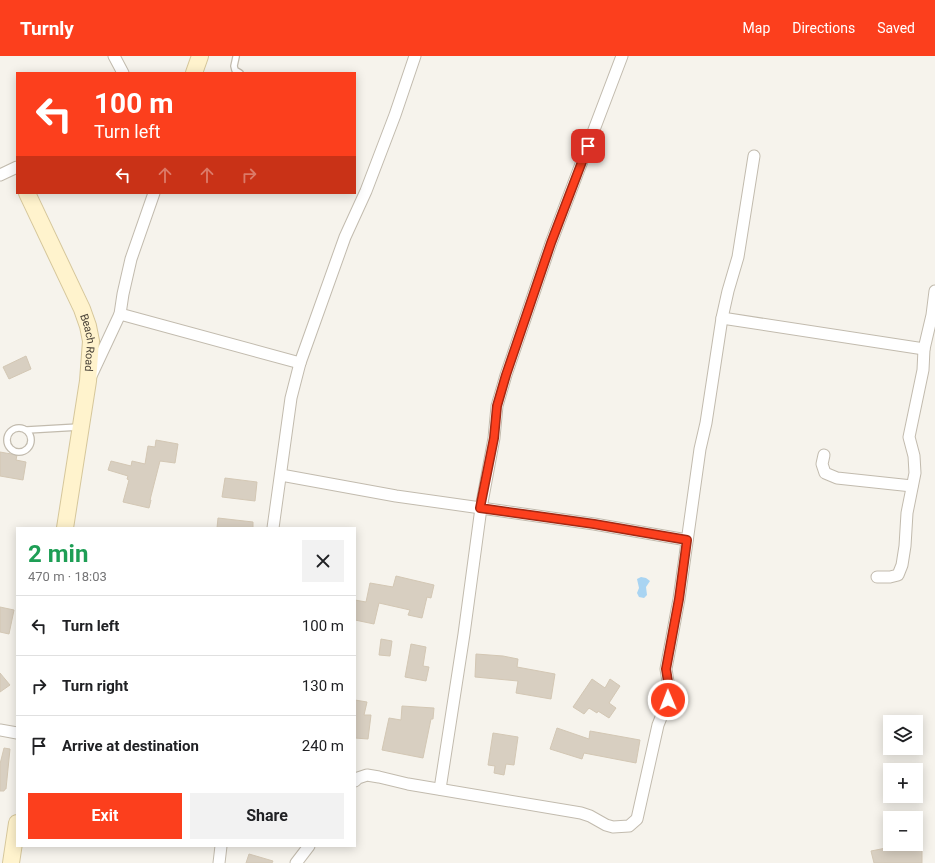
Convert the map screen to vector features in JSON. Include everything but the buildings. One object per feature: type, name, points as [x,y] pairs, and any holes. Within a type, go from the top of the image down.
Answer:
[{"type":"main road","points":[[194,72],[200,56]]},
{"type":"main road","name":"Beach Road","points":[[26,194],[78,302],[88,326],[91,341],[88,381],[65,527]]},
{"type":"main road","points":[[11,863],[16,830]]},
{"type":"street","points":[[114,56],[122,72]]},
{"type":"street","points":[[274,527],[292,398],[300,363],[345,237],[366,191],[395,115],[415,56]]},
{"type":"street","points":[[440,789],[464,634],[480,508],[494,438],[497,406],[506,375],[551,243],[622,56]]},
{"type":"street","points":[[356,780],[367,775],[408,784],[581,813],[613,827],[629,826],[637,819],[658,725],[668,700],[669,688],[666,669],[679,599],[700,449],[706,423],[722,318],[738,257],[754,156]]},
{"type":"street","points":[[0,175],[16,167]]},
{"type":"street","points":[[88,381],[120,314],[131,259],[154,194]]},
{"type":"street","points":[[877,577],[890,577],[898,575],[902,565],[907,513],[915,473],[914,456],[909,436],[923,370],[924,349],[932,314],[935,291]]},
{"type":"street","points":[[120,314],[300,363]]},
{"type":"street","points":[[722,318],[924,349]]},
{"type":"street","points":[[824,455],[822,464],[825,473],[837,478],[912,486]]},
{"type":"street","points":[[281,475],[396,496],[594,524],[687,540]]},
{"type":"street","points":[[0,730],[16,733]]},
{"type":"street","points":[[219,863],[221,847]]},
{"type":"street","points":[[296,863],[308,847]]},
{"type":"lane","points":[[236,56],[234,66],[235,70],[238,72]]},
{"type":"lane","points":[[27,430],[31,435],[32,442],[29,448],[24,452],[17,452],[11,449],[7,444],[7,438],[9,432],[15,428],[21,427],[27,430],[81,427]]},
{"type":"water","points":[[641,577],[650,581],[646,587],[647,595],[644,598],[639,597],[637,593],[639,588],[637,579]]},
{"type":"route","points":[[588,146],[551,243],[506,375],[497,406],[494,438],[480,508],[594,524],[687,540],[679,599],[666,669],[669,688],[668,700]]}]
